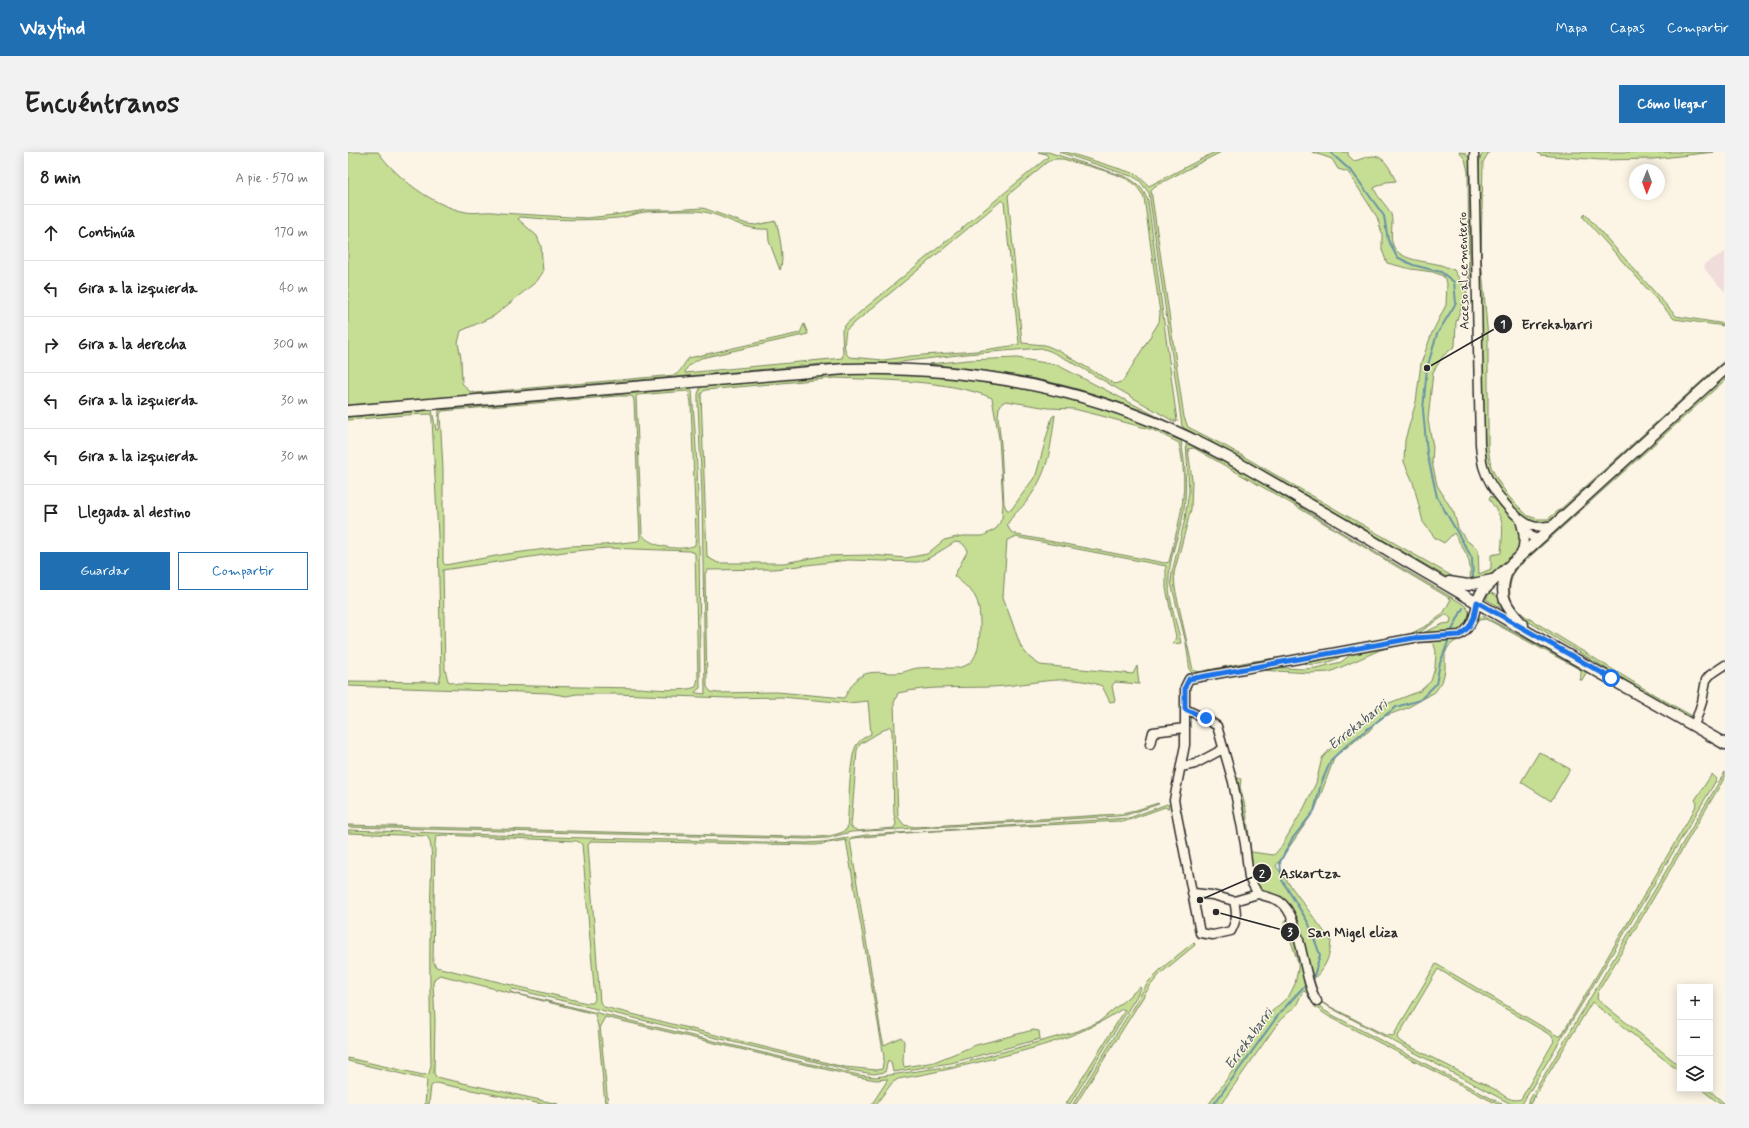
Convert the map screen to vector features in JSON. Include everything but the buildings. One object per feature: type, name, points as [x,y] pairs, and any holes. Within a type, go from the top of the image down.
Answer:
[{"type":"main road","points":[[348,411],[845,369],[923,370],[996,378],[1036,385],[1118,408],[1181,434],[1232,459],[1438,580],[1725,744]]},
{"type":"main road","points":[[1477,602],[1485,588],[1725,369]]},
{"type":"main road","points":[[1503,596],[1502,585],[1510,565]]},
{"type":"main road","points":[[1438,580],[1468,585],[1494,580]]},
{"type":"main road","points":[[1485,588],[1495,590],[1503,596],[1514,614],[1530,632]]},
{"type":"street","name":"Acceso al cementerio","points":[[1474,153],[1480,444],[1484,468],[1491,486],[1524,524],[1532,537],[1538,539]]},
{"type":"street","points":[[1520,556],[1523,548],[1524,524],[1542,527],[1554,525]]},
{"type":"street","points":[[1234,901],[1237,913],[1235,923],[1231,931],[1213,935],[1200,933],[1194,892],[1174,800],[1185,745],[1185,687],[1189,679],[1414,638],[1460,635],[1469,627],[1474,617],[1477,602]]},
{"type":"street","points":[[1694,726],[1702,702],[1706,680],[1710,675],[1725,665]]},
{"type":"street","points":[[1185,709],[1206,718],[1217,726],[1233,782],[1249,878],[1258,894]]},
{"type":"street","points":[[1150,744],[1153,732],[1185,728]]},
{"type":"street","points":[[1181,767],[1194,764],[1223,749]]},
{"type":"street","points":[[1194,892],[1234,901],[1258,894],[1278,901],[1288,909],[1300,944],[1310,989],[1317,1001]]},
{"type":"shaded area","points":[[1725,252],[1725,292],[1706,271],[1704,264]]},
{"type":"green space","points":[[348,152],[378,152],[395,172],[417,190],[441,204],[466,212],[491,212],[587,218],[646,210],[703,208],[747,224],[756,225],[776,221],[782,253],[780,270],[769,241],[768,229],[748,227],[704,212],[645,212],[618,218],[593,220],[520,217],[518,219],[537,236],[541,246],[543,272],[537,281],[494,316],[461,331],[458,343],[461,358],[462,383],[469,391],[475,393],[675,375],[689,358],[800,333],[804,324],[808,334],[701,358],[689,366],[685,373],[842,358],[842,330],[847,323],[1048,157],[1046,154],[1038,152],[1048,152],[1124,176],[1139,186],[1146,196],[1148,201],[1177,421],[1173,421],[1068,360],[1041,348],[966,354],[892,363],[823,364],[348,406]],"holes":[[[1054,159],[1063,159],[1125,178],[1132,182],[1144,197],[1160,313],[1159,322],[1123,381],[1115,384],[1059,351],[1045,345],[1022,343],[1008,195],[1047,162]],[[1002,200],[1004,202],[1018,345],[976,351],[911,356],[884,360],[849,357],[845,351],[846,330]]]},
{"type":"green space","points":[[1059,152],[1066,152],[1136,174],[1149,186],[1215,152],[1221,152],[1155,186],[1151,190],[1184,417],[1188,427],[1227,447],[1457,579],[1452,580],[1261,469],[1182,426],[1149,193],[1140,181],[1134,177]]},
{"type":"green space","points":[[1312,152],[1348,152],[1348,155],[1354,161],[1373,156],[1378,157],[1385,162],[1396,181],[1386,182],[1374,188],[1391,214],[1392,241],[1396,250],[1406,257],[1439,264],[1454,270],[1467,292],[1456,322],[1455,346],[1443,356],[1433,372],[1428,420],[1433,447],[1432,462],[1437,485],[1454,513],[1458,528],[1466,540],[1478,549],[1479,574],[1491,569],[1491,555],[1501,553],[1503,530],[1502,524],[1501,519],[1489,499],[1491,496],[1521,527],[1522,540],[1518,552],[1509,562],[1497,571],[1483,578],[1470,582],[1469,561],[1454,533],[1444,543],[1435,538],[1423,522],[1413,482],[1404,462],[1405,440],[1416,402],[1421,363],[1432,333],[1446,305],[1447,283],[1443,276],[1433,272],[1411,269],[1387,263],[1382,250],[1382,233],[1377,217],[1348,172],[1338,169],[1332,159]]},
{"type":"green space","points":[[1459,152],[1465,153],[1470,162],[1470,287],[1468,172],[1465,159]]},
{"type":"green space","points":[[1485,152],[1489,152],[1483,162],[1481,257],[1488,339],[1488,448],[1491,467],[1498,481],[1509,497],[1528,516],[1538,519],[1548,519],[1725,360],[1725,364],[1553,520],[1542,524],[1530,522],[1520,514],[1494,482],[1486,459],[1479,250],[1479,164],[1481,156]]},
{"type":"green space","points":[[1537,152],[1714,152],[1653,159],[1601,160],[1540,155]]},
{"type":"green space","points":[[1585,214],[1676,316],[1725,324],[1725,326],[1674,319],[1583,217]]},
{"type":"green space","points":[[1017,358],[1057,365],[1168,422],[1108,399],[1053,383],[1000,373],[929,364],[968,360]]},
{"type":"green space","points":[[863,374],[904,375],[986,383],[1026,390],[1106,410],[1144,424],[1181,441],[1186,490],[1182,520],[1171,559],[1169,590],[1181,643],[1173,644],[1176,637],[1166,588],[1166,566],[1015,537],[1007,540],[1003,597],[1021,647],[1030,658],[1040,665],[1133,674],[1137,666],[1139,684],[1115,682],[1112,686],[1115,701],[1110,702],[1102,686],[1089,682],[1061,680],[1004,686],[932,688],[909,691],[898,693],[894,703],[898,817],[904,825],[915,827],[1118,814],[1127,813],[1158,803],[1159,804],[1126,815],[1118,816],[851,832],[828,838],[807,839],[348,827],[348,825],[805,837],[829,836],[847,829],[854,753],[859,742],[871,734],[868,701],[848,703],[781,697],[728,698],[616,694],[577,694],[566,696],[549,693],[348,686],[348,681],[439,682],[441,674],[438,536],[431,414],[348,420],[348,417],[432,410],[436,430],[438,430],[439,410],[690,388],[692,391],[695,428],[699,540],[700,688],[695,692],[705,694],[702,495],[698,404],[698,394],[701,386]],"holes":[[[835,378],[894,380],[936,384],[975,392],[992,398],[999,438],[1003,503],[1002,518],[997,528],[983,536],[962,536],[944,540],[927,554],[906,558],[870,555],[822,556],[784,563],[718,563],[707,557],[701,394],[705,390]],[[689,392],[691,403],[696,533],[695,545],[690,547],[675,548],[659,545],[652,542],[642,534],[637,395]],[[632,396],[634,400],[640,539],[638,541],[604,545],[569,546],[507,554],[445,565],[443,562],[443,469],[440,414],[442,411]],[[1006,401],[1048,408],[1074,409],[1153,430],[1179,443],[1184,476],[1184,490],[1180,517],[1169,562],[1165,563],[1017,535],[1011,532],[1007,525],[1011,518],[1027,501],[1040,480],[1044,470],[1050,450],[1055,415],[1052,417],[1036,475],[1011,510],[1007,510],[1004,504],[998,416],[999,408],[1002,403]],[[955,542],[962,543],[968,550],[954,576],[972,592],[978,602],[980,617],[979,644],[975,656],[970,663],[962,667],[954,668],[918,668],[898,673],[878,672],[865,674],[856,680],[844,698],[777,692],[718,693],[711,692],[707,687],[705,574],[707,570],[774,569],[848,560],[918,562],[929,558]],[[607,548],[689,551],[695,553],[698,678],[696,687],[691,689],[668,690],[457,684],[448,681],[445,669],[443,570],[564,552]],[[890,726],[892,731],[894,814],[896,824],[894,828],[858,831],[851,827],[857,750],[860,744]]]},
{"type":"green space","points":[[1725,375],[1725,380],[1515,570],[1510,584],[1510,596],[1512,601],[1519,611],[1525,616],[1653,694],[1694,717],[1692,718],[1650,695],[1516,614],[1508,597],[1507,586],[1513,568]]},
{"type":"green space","points":[[1186,442],[1259,481],[1331,526],[1463,604],[1468,609],[1470,614],[1467,626],[1457,633],[1423,635],[1423,633],[1443,624],[1450,623],[1451,619],[1447,614],[1420,632],[1404,637],[1331,653],[1257,662],[1194,675],[1190,671],[1186,643],[1171,583],[1172,572],[1185,519],[1189,491]],"holes":[[[1194,448],[1287,501],[1451,599],[1443,614],[1428,625],[1410,634],[1337,650],[1247,662],[1199,672],[1193,670],[1175,588],[1174,573],[1191,509],[1192,480],[1188,449]]]},
{"type":"green space","points":[[1490,592],[1500,598],[1506,611],[1486,599]]},
{"type":"green space","points":[[1483,616],[1587,671],[1582,680],[1579,680],[1581,670],[1492,622],[1485,619],[1479,620],[1467,635],[1448,647],[1445,654],[1445,671],[1442,682],[1435,692],[1407,708],[1380,718],[1369,731],[1335,756],[1315,810],[1276,866],[1331,941],[1326,962],[1321,971],[1313,980],[1316,994],[1323,1003],[1385,1035],[1393,1036],[1436,964],[1558,1036],[1561,1036],[1693,812],[1697,803],[1695,800],[1712,774],[1717,779],[1522,1104],[1511,1104],[1320,1002],[1313,992],[1291,909],[1266,894],[1257,884],[1249,870],[1234,777],[1241,779],[1240,787],[1246,810],[1251,852],[1274,855],[1281,847],[1304,808],[1316,783],[1322,758],[1335,744],[1353,731],[1374,709],[1420,691],[1431,681],[1435,668],[1436,651],[1433,642],[1404,644],[1380,650],[1330,672],[1310,673],[1259,670],[1268,667],[1303,669],[1316,668],[1341,662],[1354,652],[1408,642],[1455,638],[1478,618]],"holes":[[[1438,969],[1552,1036],[1554,1041],[1521,1099],[1518,1100],[1503,1095],[1498,1091],[1401,1042],[1397,1038]]]},
{"type":"green space","points":[[1343,655],[1335,660],[1324,663],[1304,663]]},
{"type":"green space","points":[[1539,752],[1570,769],[1551,801],[1521,782]]},
{"type":"green space","points":[[1725,772],[1725,777],[1598,992],[1597,999],[1677,1064],[1677,1070],[1592,1002],[1530,1104],[1527,1104]]},
{"type":"green space","points":[[1167,804],[1169,805],[1168,809],[1165,807],[1123,822],[918,832],[853,838],[850,840],[881,1033],[884,1045],[901,1037],[904,1041],[904,1067],[934,1062],[976,1045],[1033,1030],[1039,1031],[1040,1039],[951,1063],[893,1072],[891,1062],[888,1060],[885,1072],[874,1074],[849,1070],[522,991],[512,989],[510,992],[789,1059],[859,1075],[876,1077],[952,1066],[1078,1031],[1100,1021],[1140,987],[1141,989],[1070,1104],[1066,1104],[1125,1010],[1122,1009],[1080,1032],[1035,1048],[964,1066],[898,1079],[892,1083],[876,1104],[872,1104],[887,1079],[876,1080],[858,1077],[605,1017],[600,1026],[608,1104],[605,1104],[598,1026],[595,1014],[440,975],[435,978],[433,983],[435,1020],[434,1073],[436,1077],[558,1104],[542,1104],[436,1083],[431,1086],[429,1104],[425,1104],[427,1080],[348,1061],[348,1058],[423,1075],[429,1074],[431,1065],[430,907],[432,858],[431,845],[427,836],[348,833],[348,830],[585,838],[806,843],[823,842],[866,835],[1129,818]],"holes":[[[443,835],[577,841],[582,844],[595,999],[593,1003],[587,1003],[436,967],[433,961],[435,844],[436,836]],[[846,840],[884,1057],[882,1069],[877,1070],[844,1067],[604,1007],[600,1002],[588,845],[591,841],[816,845]]]},
{"type":"green space","points":[[1291,919],[1310,993],[1325,1011],[1502,1104],[1497,1104],[1328,1016],[1315,1007],[1306,992],[1303,991],[1296,1006],[1280,1020],[1221,1104],[1209,1104],[1244,1055],[1269,1014],[1289,996],[1295,984],[1298,962],[1284,921]]},
{"type":"green space","points":[[1194,942],[1195,945],[1160,974],[1150,986],[1076,1104],[1073,1104],[1149,981],[1162,968]]},
{"type":"green space","points":[[1705,1092],[1711,1092],[1725,1104],[1720,1104]]},
{"type":"waterway","name":"Errekabarri","points":[[1330,152],[1353,173],[1384,216],[1388,240],[1397,257],[1413,265],[1441,272],[1454,282],[1456,303],[1437,334],[1427,368],[1423,410],[1427,453],[1437,497],[1472,558],[1473,579]]},
{"type":"waterway","name":"Errekabarri","points":[[1451,632],[1463,608]]},
{"type":"waterway","name":"Errekabarri","points":[[1311,978],[1314,976],[1320,955],[1309,924],[1282,880],[1280,862],[1292,839],[1314,811],[1321,784],[1331,760],[1348,744],[1396,707],[1420,700],[1436,684],[1440,663],[1448,642]]},
{"type":"waterway","name":"Errekabarri","points":[[1214,1104],[1279,1014],[1307,983]]},
{"type":"place","name":"Errekabarri","points":[[1427,368]]},
{"type":"place","name":"Askartza","points":[[1200,900]]},
{"type":"place","name":"San Migel eliza","points":[[1216,912]]},
{"type":"route","points":[[1206,718],[1185,709],[1185,687],[1189,679],[1414,638],[1460,635],[1469,627],[1474,617],[1477,602],[1611,678]]}]
